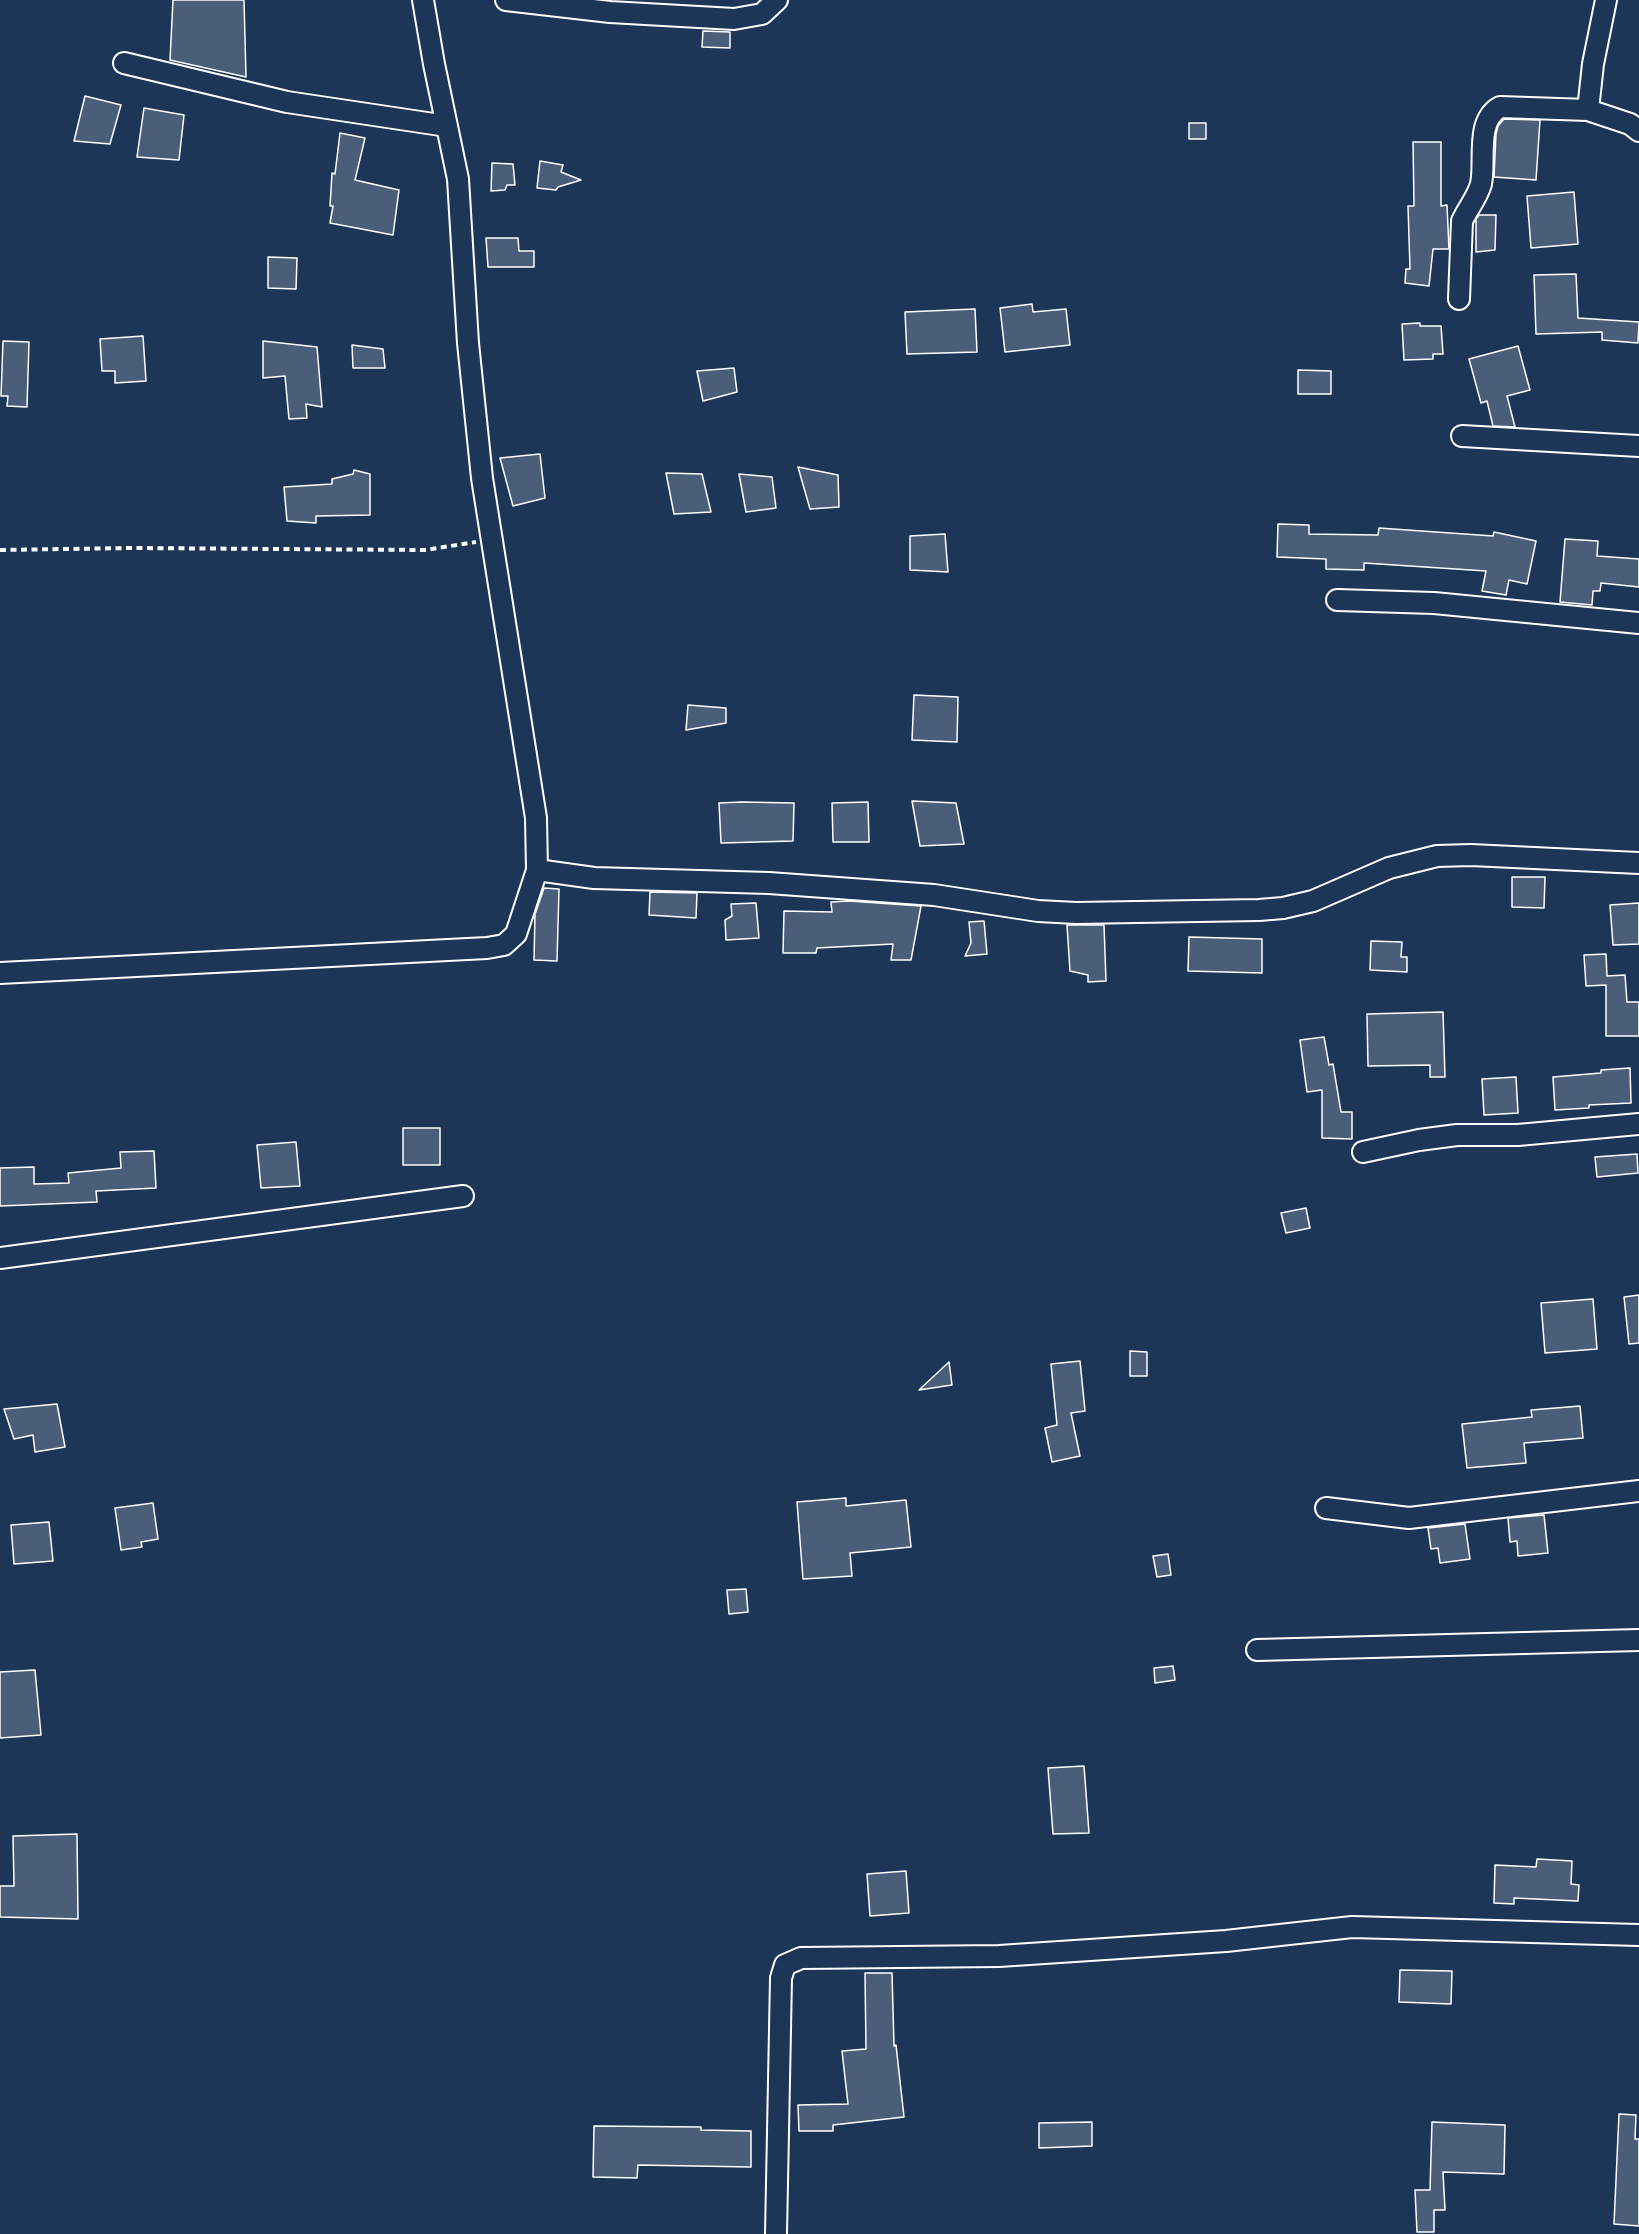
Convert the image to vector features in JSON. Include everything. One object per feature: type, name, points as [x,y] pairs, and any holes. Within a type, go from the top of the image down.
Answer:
[{"type":"street","points":[[0,974],[488,948],[504,945],[516,934],[537,870],[536,818],[482,478],[468,343],[459,179],[423,0]]},
{"type":"street","points":[[506,0],[610,12],[734,19],[762,14],[777,0]]},
{"type":"street","points":[[1588,110],[1595,55],[1606,0]]},
{"type":"street","points":[[124,63],[287,102],[447,126]]},
{"type":"street","points":[[1458,299],[1462,221],[1467,210],[1477,198],[1481,182],[1485,124],[1490,112],[1500,107],[1588,110],[1629,124],[1639,131]]},
{"type":"street","points":[[1462,435],[1639,446]]},
{"type":"street","points":[[1337,600],[1434,603],[1639,623]]},
{"type":"street","points":[[537,870],[594,878],[769,882],[911,894],[1038,911],[1076,913],[1283,908],[1313,901],[1389,868],[1437,856],[1471,855],[1639,863]]},
{"type":"street","points":[[1363,1152],[1419,1140],[1457,1135],[1518,1135],[1639,1124]]},
{"type":"street","points":[[0,1258],[464,1196]]},
{"type":"street","points":[[1326,1508],[1409,1518],[1639,1491]]},
{"type":"street","points":[[1257,1650],[1639,1640]]},
{"type":"street","points":[[776,2234],[780,1978],[785,1965],[801,1958],[999,1956],[1226,1941],[1352,1927],[1639,1935]]},
{"type":"path","points":[[0,550],[132,548],[425,550],[491,539]]},
{"type":"building","points":[[173,0],[244,0],[246,77],[170,60]]},
{"type":"building","points":[[703,31],[730,32],[730,48],[702,47]]},
{"type":"building","points":[[85,96],[121,105],[110,144],[74,141]]},
{"type":"building","points":[[144,108],[184,115],[179,160],[137,157]]},
{"type":"building","points":[[1504,119],[1540,120],[1536,180],[1494,177],[1496,134],[1498,126]]},
{"type":"building","points":[[1189,123],[1206,123],[1206,139],[1189,139]]},
{"type":"building","points":[[340,133],[365,138],[355,180],[399,190],[393,235],[330,223],[333,206],[330,206],[332,173],[335,174]]},
{"type":"building","points":[[1413,142],[1441,142],[1441,206],[1447,205],[1449,249],[1433,249],[1429,286],[1405,283],[1406,269],[1410,269],[1408,206],[1414,206]]},
{"type":"building","points":[[540,161],[563,165],[561,172],[581,180],[558,187],[556,190],[537,188]]},
{"type":"building","points":[[492,163],[513,164],[515,185],[507,185],[505,190],[491,191]]},
{"type":"building","points":[[1574,192],[1578,244],[1531,248],[1527,196]]},
{"type":"building","points":[[1479,215],[1496,215],[1495,250],[1476,252],[1476,219]]},
{"type":"building","points":[[486,238],[518,238],[519,251],[534,251],[534,267],[488,267]]},
{"type":"building","points":[[268,257],[297,258],[296,289],[268,288]]},
{"type":"building","points":[[1576,274],[1578,318],[1639,322],[1638,343],[1602,340],[1602,332],[1536,334],[1534,275]]},
{"type":"building","points":[[1032,304],[1033,312],[1066,309],[1070,345],[1005,352],[1000,308]]},
{"type":"building","points":[[975,309],[977,352],[907,354],[905,312]]},
{"type":"building","points":[[1420,323],[1420,326],[1441,326],[1443,354],[1433,354],[1433,359],[1404,360],[1402,324]]},
{"type":"building","points":[[143,336],[146,381],[115,383],[115,371],[102,371],[100,339]]},
{"type":"building","points":[[3,341],[29,342],[27,407],[7,406],[8,396],[1,396]]},
{"type":"building","points":[[263,341],[317,347],[322,407],[306,404],[307,418],[289,419],[285,376],[263,378]]},
{"type":"building","points":[[352,345],[383,349],[385,368],[353,368]]},
{"type":"building","points":[[1518,346],[1530,390],[1507,396],[1515,427],[1493,426],[1487,401],[1481,403],[1469,359]]},
{"type":"building","points":[[734,368],[737,392],[703,401],[697,371]]},
{"type":"building","points":[[1298,370],[1331,371],[1331,394],[1298,394]]},
{"type":"building","points":[[540,454],[545,498],[513,506],[500,458]]},
{"type":"building","points":[[798,467],[838,475],[839,507],[810,509]]},
{"type":"building","points":[[354,470],[370,474],[370,515],[316,516],[316,523],[287,521],[284,487],[332,484],[332,479],[353,474]]},
{"type":"building","points":[[666,473],[702,474],[711,512],[674,514]]},
{"type":"building","points":[[739,474],[772,477],[776,508],[746,512]]},
{"type":"building","points":[[1278,524],[1309,525],[1309,534],[1378,535],[1379,528],[1493,536],[1494,532],[1536,541],[1527,584],[1509,580],[1506,595],[1482,591],[1486,571],[1364,563],[1364,570],[1326,569],[1326,559],[1277,557]]},
{"type":"building","points":[[945,534],[948,572],[910,570],[910,536]]},
{"type":"building","points":[[1565,539],[1598,541],[1597,556],[1639,559],[1639,587],[1601,583],[1600,591],[1593,591],[1592,605],[1560,602]]},
{"type":"building","points":[[914,695],[958,697],[957,742],[912,740]]},
{"type":"building","points":[[688,705],[726,708],[726,723],[686,730]]},
{"type":"building","points":[[912,801],[956,803],[964,844],[920,846]]},
{"type":"building","points":[[868,802],[869,842],[833,842],[832,803]]},
{"type":"building","points":[[719,803],[794,803],[793,841],[721,843]]},
{"type":"building","points":[[1512,877],[1545,877],[1544,908],[1512,907]]},
{"type":"building","points":[[544,888],[559,889],[557,961],[534,960],[535,914]]},
{"type":"building","points":[[650,892],[697,893],[696,918],[649,915]]},
{"type":"building","points":[[831,902],[921,906],[911,960],[891,960],[893,944],[817,948],[816,953],[783,953],[784,911],[832,912]]},
{"type":"building","points":[[756,903],[759,938],[726,940],[725,920],[732,916],[731,904]]},
{"type":"building","points":[[1639,903],[1639,944],[1613,945],[1610,905]]},
{"type":"building","points":[[984,921],[987,954],[965,956],[971,943],[969,922]]},
{"type":"building","points":[[1067,925],[1104,925],[1106,981],[1088,982],[1088,975],[1070,971]]},
{"type":"building","points":[[1189,937],[1262,939],[1262,973],[1188,971]]},
{"type":"building","points":[[1371,941],[1402,942],[1401,957],[1407,957],[1407,972],[1370,970]]},
{"type":"building","points":[[1606,954],[1607,976],[1625,975],[1627,1002],[1639,1002],[1639,1036],[1606,1036],[1606,985],[1586,986],[1584,955]]},
{"type":"building","points":[[1443,1012],[1445,1077],[1430,1077],[1430,1065],[1368,1066],[1367,1014]]},
{"type":"building","points":[[1324,1037],[1329,1065],[1333,1064],[1341,1112],[1352,1112],[1352,1139],[1322,1138],[1322,1090],[1307,1092],[1300,1040]]},
{"type":"building","points":[[1630,1068],[1631,1103],[1589,1105],[1589,1108],[1555,1110],[1553,1077]]},
{"type":"building","points":[[1516,1077],[1518,1113],[1484,1115],[1482,1079]]},
{"type":"building","points":[[403,1128],[440,1128],[440,1165],[403,1165]]},
{"type":"building","points":[[296,1142],[300,1186],[261,1188],[257,1145]]},
{"type":"building","points":[[154,1151],[156,1188],[96,1191],[97,1202],[0,1206],[0,1168],[34,1167],[34,1184],[69,1183],[68,1173],[121,1168],[120,1152]]},
{"type":"building","points":[[1637,1154],[1638,1173],[1597,1177],[1595,1157]]},
{"type":"building","points":[[1306,1208],[1310,1228],[1286,1233],[1281,1213]]},
{"type":"building","points":[[1639,1295],[1639,1343],[1629,1344],[1624,1297]]},
{"type":"building","points":[[1593,1299],[1597,1349],[1545,1353],[1541,1303]]},
{"type":"building","points":[[1130,1351],[1147,1352],[1147,1376],[1130,1376]]},
{"type":"building","points":[[1080,1361],[1085,1411],[1071,1413],[1080,1456],[1052,1462],[1045,1428],[1057,1425],[1051,1364]]},
{"type":"building","points":[[949,1362],[952,1385],[919,1390]]},
{"type":"building","points":[[57,1404],[65,1447],[35,1452],[33,1435],[14,1439],[4,1409]]},
{"type":"building","points":[[1580,1406],[1583,1438],[1524,1443],[1526,1463],[1467,1468],[1462,1424],[1532,1417],[1531,1410]]},
{"type":"building","points":[[846,1498],[846,1506],[906,1500],[911,1547],[850,1553],[852,1576],[803,1579],[797,1502]]},
{"type":"building","points":[[153,1503],[158,1539],[141,1542],[142,1547],[121,1550],[115,1508]]},
{"type":"building","points":[[1544,1515],[1548,1553],[1518,1556],[1517,1541],[1510,1542],[1508,1518]]},
{"type":"building","points":[[49,1522],[53,1561],[14,1564],[11,1525]]},
{"type":"building","points":[[1465,1524],[1470,1559],[1440,1563],[1438,1548],[1431,1549],[1428,1528]]},
{"type":"building","points":[[1168,1554],[1171,1575],[1157,1577],[1153,1556]]},
{"type":"building","points":[[746,1589],[748,1612],[729,1614],[727,1590]]},
{"type":"building","points":[[1173,1666],[1175,1680],[1155,1683],[1154,1668]]},
{"type":"building","points":[[35,1670],[41,1735],[0,1738],[0,1672]]},
{"type":"building","points":[[1084,1766],[1089,1833],[1053,1834],[1048,1768]]},
{"type":"building","points":[[77,1834],[78,1919],[0,1917],[0,1886],[14,1886],[13,1836]]},
{"type":"building","points":[[1537,1859],[1572,1861],[1571,1884],[1579,1885],[1578,1901],[1514,1898],[1514,1904],[1494,1903],[1495,1865],[1536,1867]]},
{"type":"building","points":[[906,1871],[909,1913],[870,1916],[867,1874]]},
{"type":"building","points":[[1400,1970],[1452,1971],[1451,2004],[1399,2002]]},
{"type":"building","points":[[865,1973],[892,1973],[894,2046],[896,2045],[904,2117],[833,2125],[833,2131],[799,2131],[798,2105],[848,2104],[842,2051],[866,2049]]},
{"type":"building","points":[[1619,2114],[1636,2115],[1635,2139],[1639,2139],[1639,2226],[1614,2224]]},
{"type":"building","points":[[1092,2122],[1092,2146],[1039,2148],[1039,2123]]},
{"type":"building","points":[[1432,2122],[1505,2125],[1504,2174],[1443,2172],[1445,2210],[1434,2210],[1434,2232],[1417,2232],[1415,2190],[1430,2190]]},
{"type":"building","points":[[594,2126],[701,2127],[701,2130],[751,2131],[751,2167],[638,2165],[637,2178],[593,2177]]}]
